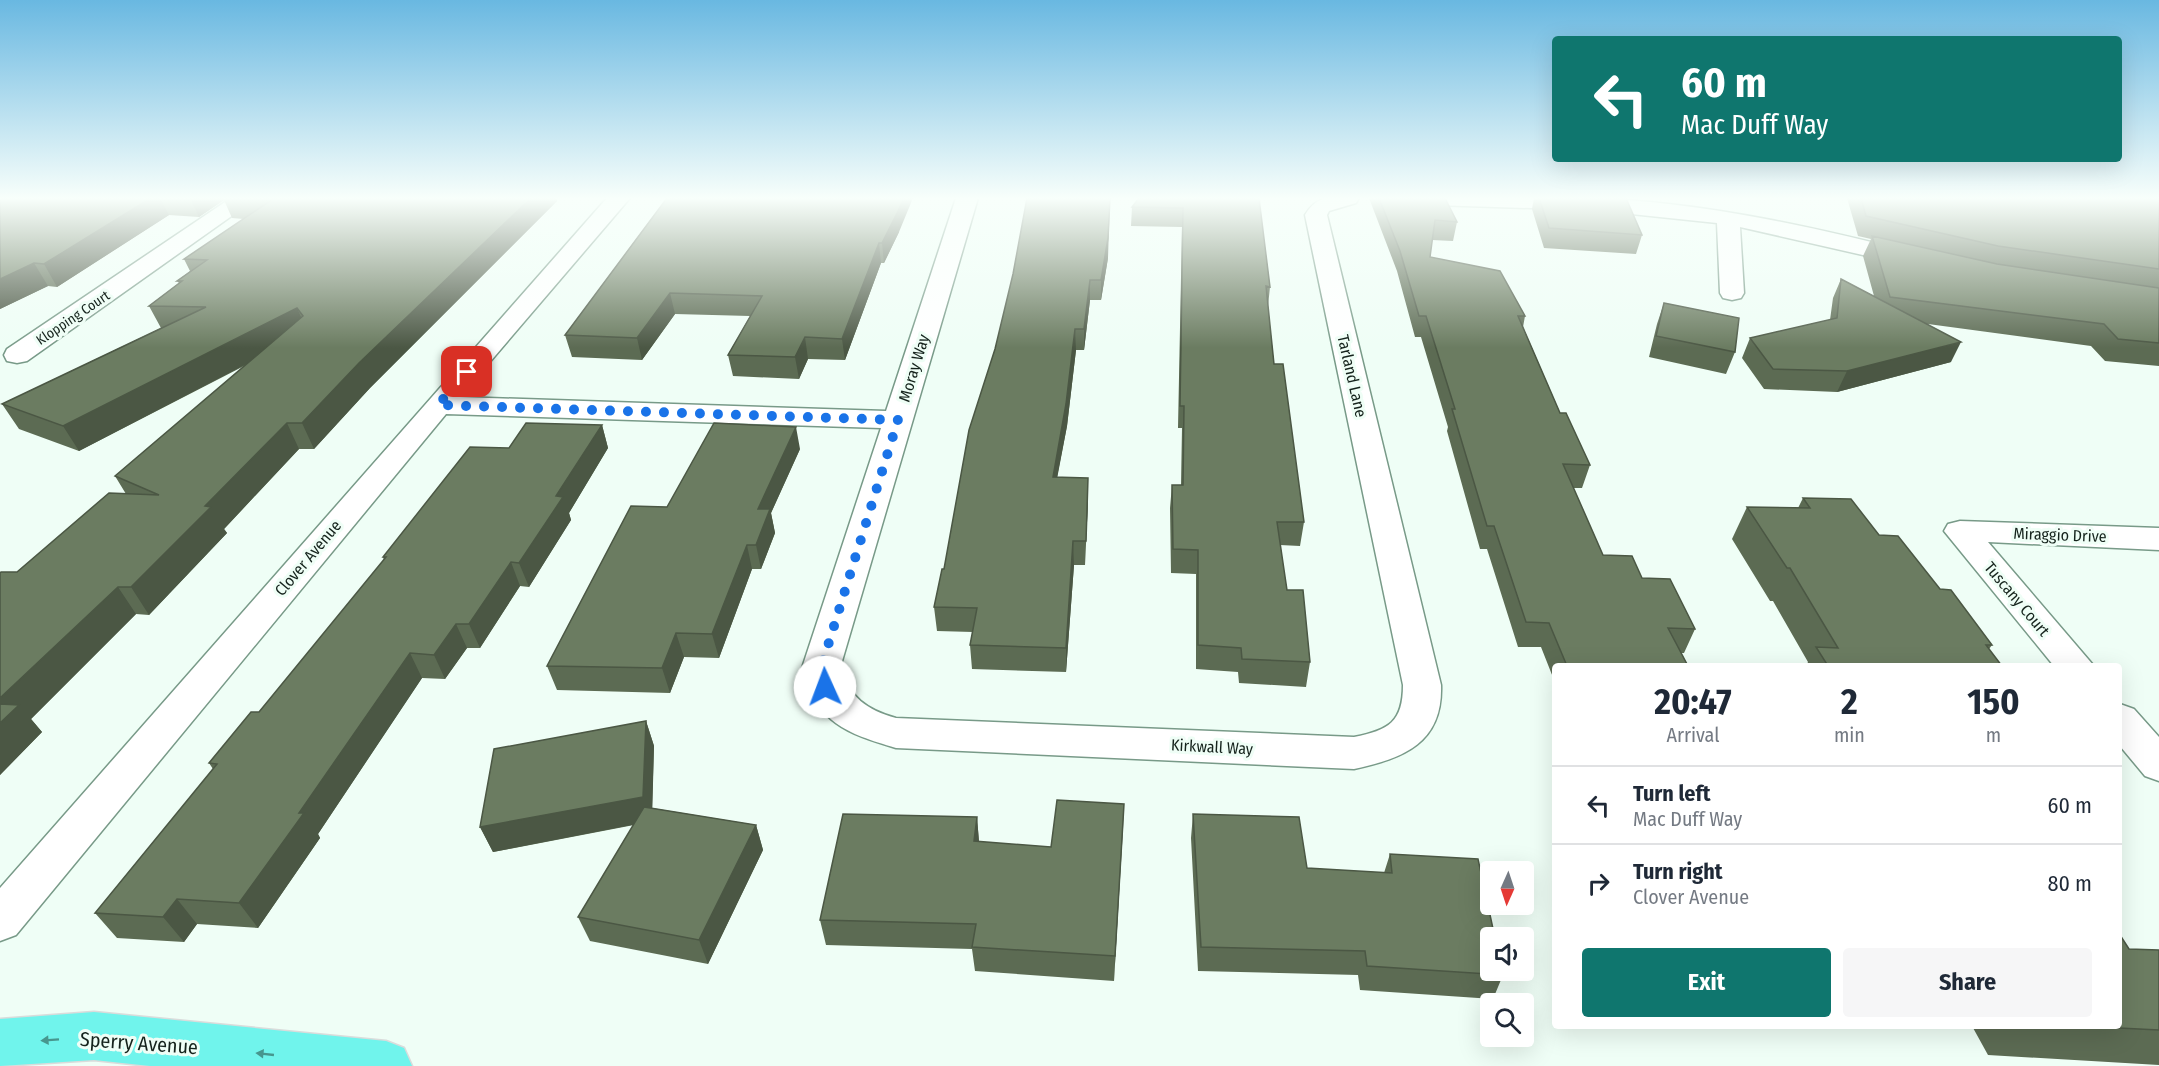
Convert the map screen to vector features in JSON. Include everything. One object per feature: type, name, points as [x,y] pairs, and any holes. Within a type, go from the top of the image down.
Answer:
[{"type":"main road","name":"Sperry Avenue","points":[[0,1044],[94,1036],[386,1066]]},
{"type":"street","name":"Klopping Court","points":[[18,355],[174,248]]},
{"type":"street","name":"Clover Avenue","points":[[0,921],[438,405],[576,248]]},
{"type":"street","name":"Moray Way","points":[[840,707],[825,687],[821,668],[952,248]]},
{"type":"street","name":"Tarland Lane","points":[[1323,248],[1394,560]]},
{"type":"street","points":[[1730,248],[1732,293]]},
{"type":"street","points":[[1865,248],[1932,264]]},
{"type":"street","points":[[438,405],[898,420]]},
{"type":"street","name":"Miraggio Drive","points":[[1960,531],[2159,539]]},
{"type":"street","name":"Tuscany Court","points":[[1960,531],[2072,663]]},
{"type":"street","name":"Kirkwall Way","points":[[840,707],[862,724],[896,733],[1354,753],[1383,747],[1405,734],[1420,712],[1422,685],[1394,560]]},
{"type":"street","points":[[2122,721],[2159,765]]},
{"type":"building","points":[[0,248],[70,248],[44,264],[34,263],[0,279]]},
{"type":"building","points":[[201,248],[479,248],[359,363],[302,423],[287,423],[205,506],[211,507],[131,587],[118,587],[0,698],[0,573],[17,572],[109,493],[159,495],[115,476],[303,316],[297,308],[63,426],[2,404],[206,307],[149,306],[182,281],[177,281],[207,260],[184,259]]},
{"type":"building","points":[[630,248],[877,248],[842,339],[805,337],[795,357],[728,355],[762,296],[670,293],[637,338],[565,335]]},
{"type":"building","points":[[1018,248],[1106,248],[1101,280],[1090,280],[1084,329],[1075,329],[1066,404],[1053,477],[1088,478],[1086,541],[1073,541],[1066,648],[970,645],[977,608],[934,607],[942,569],[944,569],[969,430],[995,349]]},
{"type":"building","points":[[1182,248],[1265,248],[1270,287],[1266,286],[1274,364],[1283,364],[1304,522],[1277,522],[1287,590],[1303,590],[1310,662],[1242,659],[1241,648],[1198,645],[1198,550],[1173,549],[1172,485],[1183,485],[1184,406],[1180,406]]},
{"type":"building","points":[[1399,248],[1431,248],[1430,257],[1500,271],[1525,316],[1518,316],[1560,413],[1566,413],[1590,465],[1563,464],[1603,555],[1632,556],[1642,578],[1670,579],[1695,629],[1668,628],[1686,663],[1566,663],[1549,623],[1526,622],[1494,526],[1487,526],[1452,409],[1455,409],[1426,316],[1419,316]]},
{"type":"building","points":[[1875,248],[1924,248],[1997,264],[2159,288],[2159,343],[2118,339],[2104,324],[1890,297]]},
{"type":"building","points":[[2010,248],[2159,248],[2159,269]]},
{"type":"building","points":[[1841,279],[1961,342],[1847,371],[1773,369],[1750,338],[1837,318]]},
{"type":"building","points":[[1664,303],[1739,318],[1735,352],[1656,336]]},
{"type":"building","points":[[526,423],[602,425],[556,496],[563,497],[519,563],[511,562],[469,624],[456,624],[434,655],[410,653],[299,813],[304,813],[239,903],[177,899],[163,917],[95,913],[217,764],[209,763],[251,712],[259,712],[386,557],[383,557],[470,447],[509,448]]},
{"type":"building","points":[[714,423],[796,427],[758,509],[770,509],[756,545],[747,545],[712,634],[676,633],[662,668],[547,666],[631,506],[667,507]]},
{"type":"building","points":[[1803,498],[1851,499],[1879,535],[1898,536],[1940,589],[1951,590],[1992,645],[1986,645],[2000,663],[1826,663],[1816,647],[1838,648],[1790,568],[1787,568],[1747,507],[1810,508]]},
{"type":"building","points":[[0,704],[19,705],[0,723]]},
{"type":"building","points":[[646,721],[643,797],[480,827],[494,749]]},
{"type":"building","points":[[1057,800],[1124,804],[1115,956],[972,947],[976,924],[820,920],[843,814],[977,817],[974,841],[1051,847]]},
{"type":"building","points":[[644,807],[756,825],[699,940],[578,917]]},
{"type":"building","points":[[1193,814],[1299,817],[1307,868],[1392,873],[1390,854],[1478,859],[1480,915],[1490,915],[1493,927],[1480,927],[1480,973],[1367,966],[1365,951],[1201,947]]},
{"type":"building","points":[[2122,938],[2129,949],[2159,950],[2159,1030],[2122,1028]]},
{"type":"route","points":[[467,372],[438,405],[898,420],[821,668],[825,687]]}]
